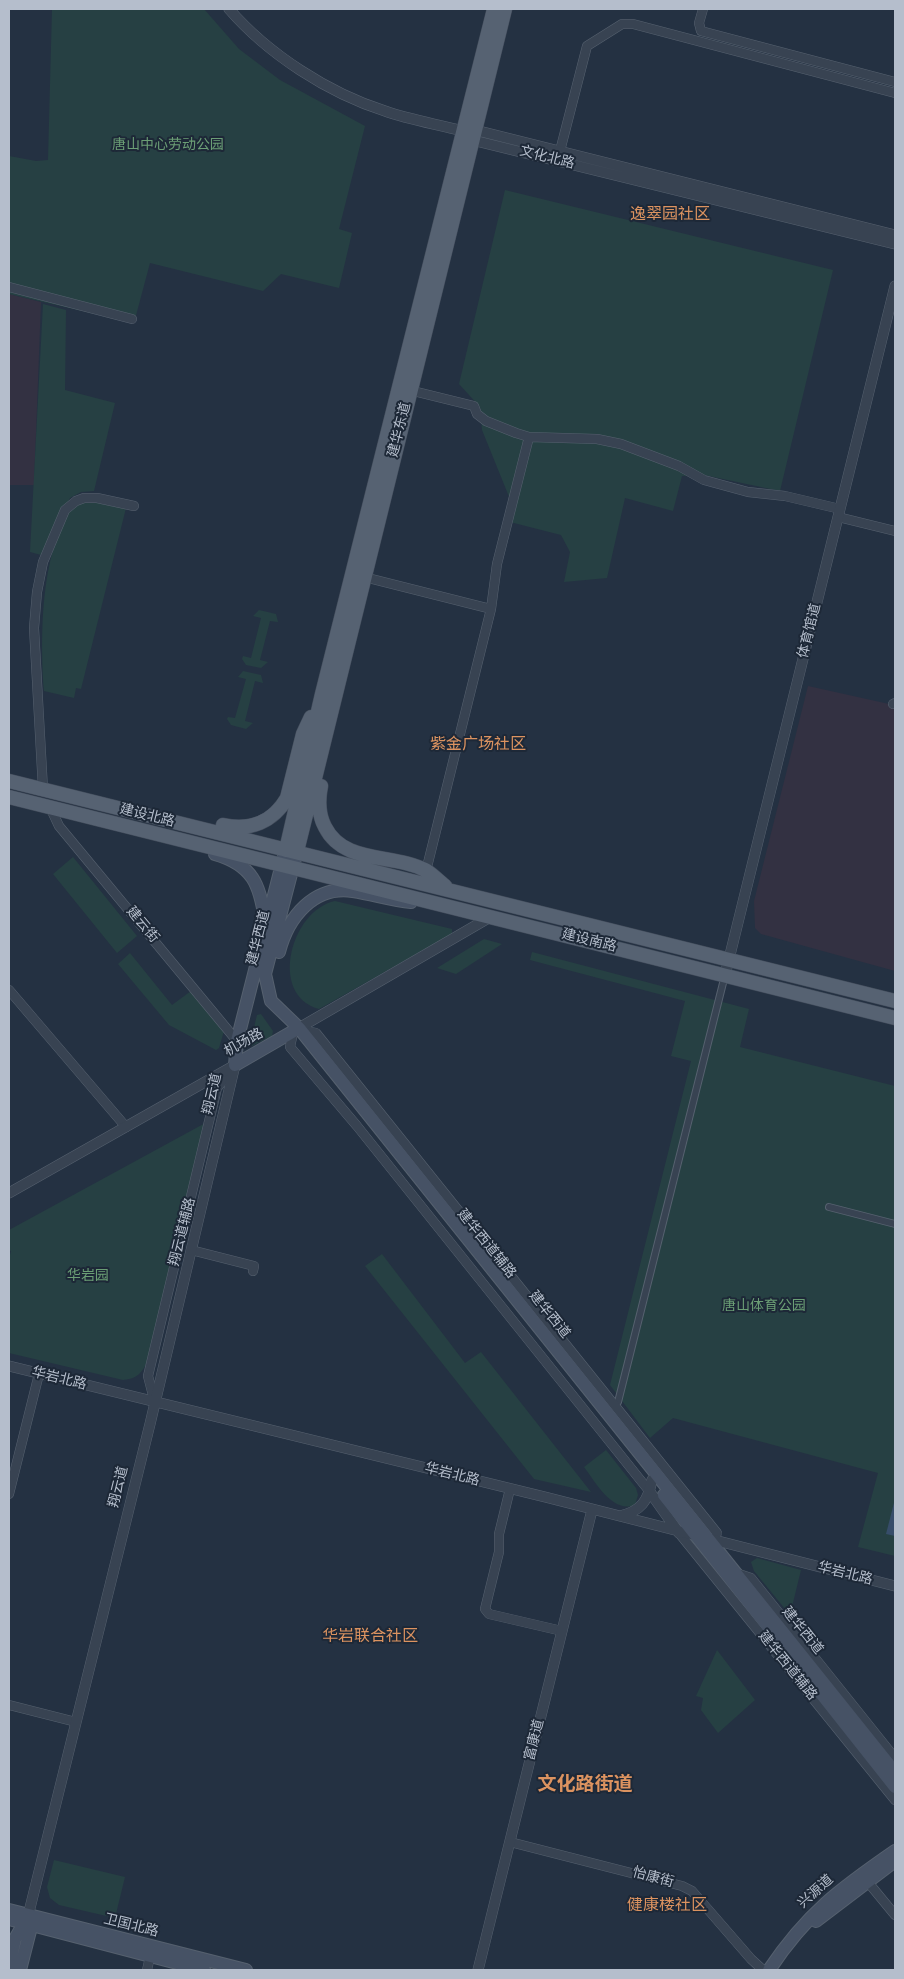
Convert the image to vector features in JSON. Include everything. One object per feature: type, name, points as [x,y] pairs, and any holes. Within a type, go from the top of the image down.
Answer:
[{"type":"main road","name":"建华东道","points":[[328,695],[364,577],[470,133],[494,9]]},
{"type":"main road","name":"建华东道","points":[[292,851],[328,695],[470,133],[505,9]]},
{"type":"main road","points":[[122,810],[170,814],[239,829],[267,819],[282,807],[287,798],[303,734],[328,695]]},
{"type":"main road","points":[[328,695],[334,730],[318,800],[319,811],[328,834],[333,841],[346,850],[426,871],[447,888]]},
{"type":"main road","name":"建设北路","points":[[9,781],[292,851]]},
{"type":"main road","name":"建设北路","points":[[9,797],[288,866]]},
{"type":"main road","points":[[128,826],[175,843],[229,858],[242,866],[256,883],[261,894],[266,928]]},
{"type":"main road","name":"建设南路","points":[[292,851],[447,888],[895,1001]]},
{"type":"main road","name":"建华西道","points":[[292,851],[265,974],[272,1001],[288,1019],[651,1486],[697,1538],[895,1786]]},
{"type":"main road","name":"建设南路","points":[[288,866],[895,1018]]},
{"type":"main road","name":"建华西道","points":[[235,1066],[237,1041],[266,928],[288,866]]},
{"type":"main road","points":[[272,1001],[273,975],[283,938],[300,908],[312,899],[327,893],[352,890],[396,901],[440,903]]},
{"type":"main road","points":[[276,1043],[285,1034],[288,1019]]},
{"type":"main road","name":"建华西道","points":[[296,1031],[712,1541],[721,1556],[895,1772]]},
{"type":"main road","name":"机场路","points":[[235,1066],[296,1031]]},
{"type":"main road","points":[[237,1041],[244,1052],[251,1056]]},
{"type":"main road","name":"兴源道","points":[[769,1970],[792,1937],[811,1915],[843,1888],[895,1850]]},
{"type":"main road","name":"兴源道","points":[[778,1970],[809,1929],[867,1881],[895,1862]]},
{"type":"main road","name":"卫国北路","points":[[9,1910],[27,1922],[148,1964],[204,1970]]},
{"type":"main road","name":"卫国北路","points":[[9,1919],[246,1970]]},
{"type":"main road","name":"翔云道","points":[[9,1966],[27,1922]]},
{"type":"main road","name":"翔云道","points":[[20,1970],[27,1922]]},
{"type":"street","name":"文化北路","points":[[229,9],[249,32],[330,89],[385,112],[895,244]]},
{"type":"street","points":[[703,9],[699,23],[701,31],[895,82]]},
{"type":"street","points":[[560,151],[587,46],[622,24],[633,24],[895,93]]},
{"type":"street","name":"文化北路","points":[[470,133],[560,151],[895,235]]},
{"type":"street","name":"体育馆道","points":[[725,975],[895,286]]},
{"type":"street","points":[[9,288],[132,319]]},
{"type":"street","points":[[409,390],[474,406],[477,414],[486,421],[529,437],[580,437],[621,444],[663,459],[704,480],[748,492],[785,496],[895,531]]},
{"type":"street","points":[[426,871],[490,609],[497,564],[529,437]]},
{"type":"street","points":[[43,790],[34,628],[37,592],[43,562],[65,510],[76,501],[84,498],[97,498],[134,506]]},
{"type":"street","points":[[364,577],[490,609]]},
{"type":"street","name":"建云街","points":[[50,807],[59,826],[237,1041]]},
{"type":"street","name":"机场路","points":[[296,1031],[492,916]]},
{"type":"street","points":[[618,1402],[725,975]]},
{"type":"street","points":[[9,990],[126,1127]]},
{"type":"street","name":"机场路","points":[[9,1193],[235,1066]]},
{"type":"street","name":"翔云道","points":[[27,1922],[155,1403],[235,1066]]},
{"type":"street","name":"翔云道辅路","points":[[155,1403],[148,1376],[217,1088],[235,1066]]},
{"type":"street","points":[[829,1207],[895,1224]]},
{"type":"street","points":[[191,1250],[254,1266],[253,1271]]},
{"type":"street","name":"华岩北路","points":[[9,1366],[620,1516],[697,1538],[895,1586]]},
{"type":"street","points":[[9,1494],[39,1374]]},
{"type":"street","points":[[620,1516],[635,1512],[646,1502],[651,1486]]},
{"type":"street","points":[[651,1486],[679,1533]]},
{"type":"street","points":[[510,1489],[499,1534],[499,1552],[485,1609],[489,1614],[562,1631]]},
{"type":"street","name":"富康道","points":[[478,1970],[592,1510]]},
{"type":"street","name":"建华西道辅路","points":[[679,1533],[895,1800]]},
{"type":"street","name":"建华西道辅路","points":[[736,1573],[751,1578],[895,1758]]},
{"type":"street","points":[[9,1704],[76,1722]]},
{"type":"street","name":"怡康街","points":[[510,1842],[682,1886],[692,1891],[751,1959],[763,1970]]},
{"type":"street","points":[[867,1881],[895,1915]]},
{"type":"shaded area","points":[[9,294],[41,302],[34,485],[9,485]]},
{"type":"shaded area","points":[[808,686],[889,704],[895,710],[895,971],[761,934],[755,928],[754,901]]},
{"type":"green space","name":"唐山中心劳动公园","points":[[52,9],[204,9],[239,49],[280,80],[365,126],[339,229],[352,233],[339,288],[281,274],[263,291],[150,263],[134,323],[9,294],[9,156],[36,161],[48,160]]},
{"type":"green space","points":[[505,190],[833,270],[780,491],[704,475],[682,476],[673,511],[625,498],[607,578],[564,582],[570,552],[561,535],[510,522],[514,509],[482,430],[480,407],[459,384]]},
{"type":"green space","points":[[43,304],[66,310],[65,390],[115,403],[94,491],[81,492],[70,498],[45,556],[30,552]]},
{"type":"green space","points":[[92,501],[126,508],[81,689],[76,688],[74,698],[44,691],[42,645],[45,593],[55,543],[64,521],[76,503]]},
{"type":"green space","points":[[259,610],[276,614],[278,622],[270,621],[260,660],[268,662],[261,668],[246,665],[242,659],[243,656],[251,658],[261,618],[253,616]]},
{"type":"green space","points":[[243,671],[261,675],[263,683],[255,681],[245,721],[253,723],[246,729],[231,725],[227,719],[228,717],[235,718],[246,679],[238,677]]},
{"type":"green space","points":[[73,857],[137,936],[117,953],[53,874]]},
{"type":"green space","points":[[335,901],[452,929],[452,934],[319,1009],[303,1001],[294,987],[290,971],[291,953],[297,935],[307,920],[320,908]]},
{"type":"green space","points":[[484,939],[502,944],[456,974],[437,968]]},
{"type":"green space","name":"唐山体育公园","points":[[532,952],[749,1009],[740,1047],[895,1086],[895,1556],[858,1547],[878,1473],[673,1418],[650,1438],[610,1385],[691,1061],[671,1056],[685,1001],[530,960]]},
{"type":"green space","points":[[130,953],[172,1005],[191,991],[224,1031],[219,1048],[216,1050],[169,1025],[118,964]]},
{"type":"green space","points":[[261,1014],[273,1031],[272,1036],[252,1046],[250,1044],[257,1015]]},
{"type":"green space","name":"华岩园","points":[[209,1121],[148,1360],[142,1371],[132,1378],[123,1380],[9,1353],[9,1259],[11,1251],[9,1250],[9,1230]]},
{"type":"green space","points":[[382,1254],[465,1363],[481,1352],[591,1492],[534,1479],[365,1266]]},
{"type":"green space","points":[[606,1450],[636,1488],[638,1495],[635,1505],[627,1507],[612,1501],[599,1488],[584,1467]]},
{"type":"green space","points":[[757,1558],[801,1570],[790,1615],[754,1571],[751,1562]]},
{"type":"green space","points":[[717,1650],[755,1700],[718,1733],[701,1710],[703,1698],[696,1696]]},
{"type":"green space","points":[[54,1860],[125,1877],[115,1918],[59,1905],[50,1898],[47,1887]]},
{"type":"water","points":[[895,1499],[895,1536],[886,1534]]},
{"type":"district","name":"逸翠园社区","points":[[670,215]]},
{"type":"district","name":"紫金广场社区","points":[[478,745]]},
{"type":"district","name":"华岩联合社区","points":[[370,1637]]},
{"type":"district","name":"文化路街道","points":[[585,1785]]},
{"type":"district","name":"健康楼社区","points":[[667,1906]]}]
